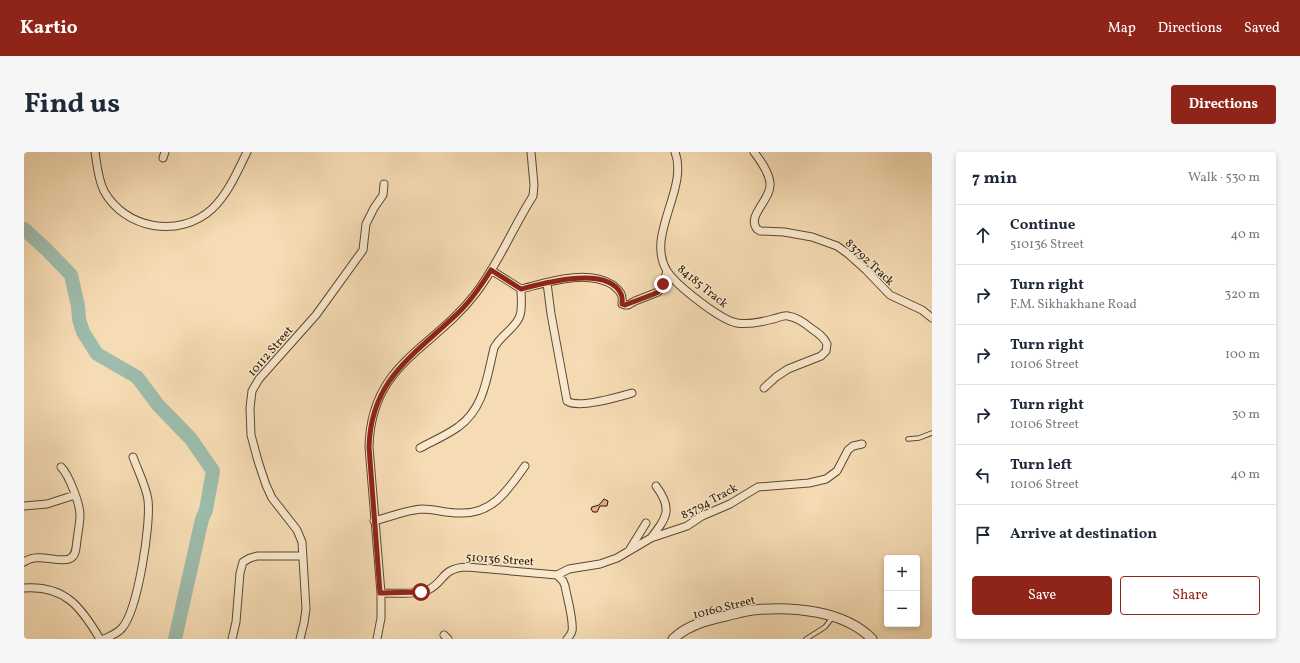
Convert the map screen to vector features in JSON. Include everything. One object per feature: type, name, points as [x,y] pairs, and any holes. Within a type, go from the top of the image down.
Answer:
[{"type":"street","points":[[95,152],[101,184],[104,191],[115,206],[123,213],[143,224],[166,227],[189,223],[212,209],[228,190],[247,152]]},
{"type":"street","points":[[378,639],[381,618],[380,593],[369,447],[369,431],[376,404],[383,389],[402,364],[472,299],[491,270],[533,196],[534,186],[531,152]]},
{"type":"street","name":"84185 Track","points":[[675,152],[678,166],[677,181],[666,217],[662,243],[663,261],[667,271],[693,296],[713,311],[731,321],[738,323],[753,323],[788,316],[810,327],[826,340],[827,347],[821,356],[794,366],[782,373],[764,388]]},
{"type":"street","name":"83792 Track","points":[[754,152],[766,171],[770,183],[766,199],[754,217],[756,229],[760,231],[784,232],[812,237],[837,246],[866,270],[890,295],[922,310],[932,318]]},
{"type":"street","name":"10112 Street","points":[[300,639],[306,615],[303,556],[300,536],[272,498],[262,474],[250,425],[252,391],[259,379],[316,315],[363,250],[366,224],[383,194],[384,184]]},
{"type":"street","points":[[491,270],[521,289],[580,278],[602,280],[617,289],[621,294],[622,304],[625,305],[658,292],[663,284],[667,271]]},
{"type":"street","points":[[547,283],[551,314],[567,401],[571,404],[585,403],[632,393]]},
{"type":"street","points":[[420,448],[455,429],[471,416],[482,394],[494,348],[497,342],[518,319],[520,314],[521,289]]},
{"type":"street","name":"83794 Track","points":[[557,575],[569,569],[600,564],[617,558],[651,538],[687,526],[702,516],[730,504],[758,487],[768,485],[809,483],[826,479],[837,471],[848,450],[853,446],[862,444]]},
{"type":"street","points":[[104,639],[115,634],[122,628],[130,614],[142,564],[146,538],[148,501],[133,457]]},
{"type":"street","points":[[374,521],[420,509],[457,514],[480,510],[494,503],[505,494],[525,466]]},
{"type":"street","points":[[24,562],[33,558],[67,560],[73,557],[76,551],[80,515],[75,495],[66,473],[60,467]]},
{"type":"street","points":[[651,538],[662,524],[666,509],[665,498],[656,486]]},
{"type":"street","points":[[24,506],[47,504],[75,495]]},
{"type":"street","points":[[629,551],[646,523]]},
{"type":"street","points":[[232,639],[236,622],[240,573],[243,562],[257,556],[303,556]]},
{"type":"street","name":"510136 Street","points":[[380,593],[425,591],[433,587],[445,574],[460,567],[557,575]]},
{"type":"street","points":[[557,575],[563,581],[565,586],[572,623],[571,634],[567,639]]},
{"type":"street","points":[[24,588],[49,589],[60,593],[69,599],[77,605],[84,614],[100,639]]},
{"type":"street","name":"10160 Street","points":[[673,639],[692,626],[720,617],[752,610],[768,609],[809,611],[847,621],[858,627],[872,639]]},
{"type":"lane","points":[[908,439],[918,438],[932,433]]},
{"type":"lane","points":[[806,639],[825,627],[833,617]]},
{"type":"building","points":[[604,499],[608,501],[607,506],[600,506],[597,512],[593,512],[591,509],[592,507],[599,505]]},
{"type":"waterway","points":[[24,229],[71,275],[78,306],[79,319],[83,332],[97,354],[137,377],[158,405],[191,439],[213,471],[206,510],[202,519],[175,639]]},
{"type":"route","points":[[421,592],[380,593],[369,431],[376,404],[383,389],[396,371],[472,299],[491,270],[521,289],[570,278],[593,278],[602,280],[614,286],[620,292],[622,304],[625,305],[658,292],[663,284]]}]
